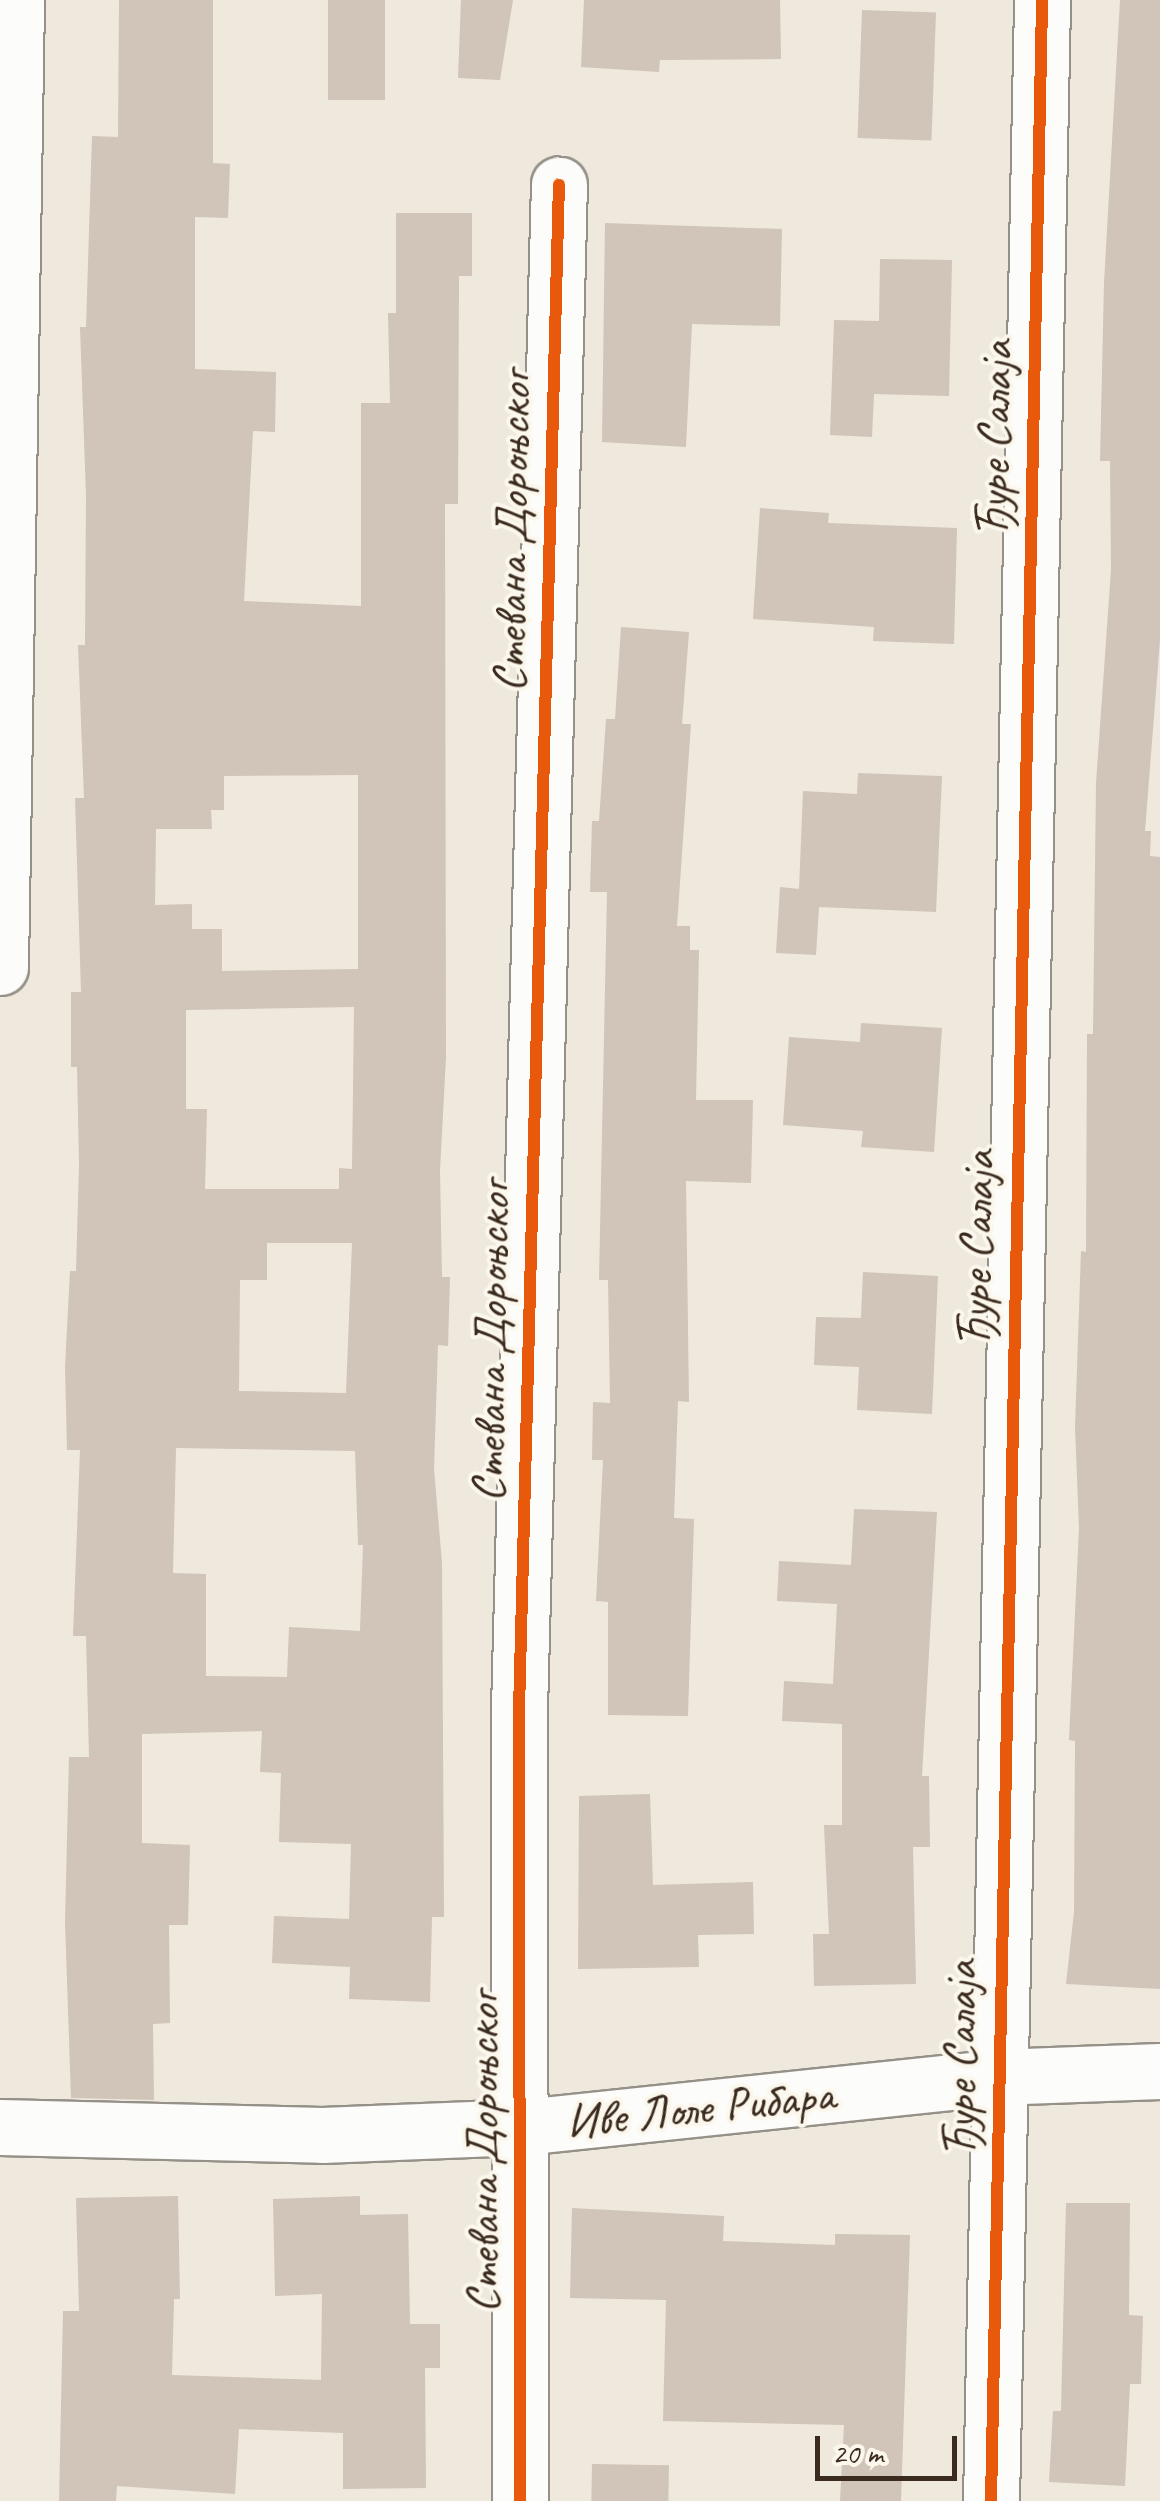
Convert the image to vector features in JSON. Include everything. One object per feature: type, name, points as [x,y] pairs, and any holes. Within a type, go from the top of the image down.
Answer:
[{"type":"street","points":[[0,968],[16,0]]},
{"type":"street","name":"Ђуре Салаја","points":[[992,2501],[996,2076],[1042,0]]},
{"type":"street","name":"Стевана Дороњског","points":[[520,2501],[523,2126],[519,1710],[559,185]]},
{"type":"street","name":"Иве Лоле Рибара","points":[[0,2127],[322,2135],[523,2126],[996,2076],[1160,2071]]},
{"type":"building","points":[[119,0],[213,0],[213,163],[230,164],[228,218],[195,217],[195,369],[276,372],[275,432],[253,431],[244,601],[361,606],[361,403],[390,403],[388,313],[396,313],[396,213],[472,213],[472,276],[459,276],[458,504],[445,504],[446,1057],[440,1171],[442,1277],[450,1277],[448,1346],[438,1345],[434,1469],[442,1563],[444,1917],[432,1917],[430,2002],[349,1999],[350,1967],[272,1963],[274,1916],[349,1919],[351,1844],[279,1842],[281,1773],[260,1772],[262,1731],[142,1734],[142,1843],[190,1845],[188,1925],[169,1925],[170,2023],[153,2024],[154,2100],[71,2098],[65,1922],[69,1757],[89,1757],[86,1636],[73,1636],[80,1450],[67,1450],[65,1367],[70,1271],[76,1271],[79,1164],[77,1067],[71,1067],[71,992],[81,992],[75,798],[84,798],[78,645],[85,645],[86,496],[80,327],[86,327],[92,136],[118,137]],"holes":[[[358,775],[358,969],[222,971],[222,929],[192,929],[192,904],[155,905],[156,829],[212,829],[211,810],[224,810],[224,776]],[[354,1007],[352,1169],[339,1168],[339,1189],[205,1189],[207,1109],[186,1109],[186,1010]],[[267,1243],[352,1243],[346,1393],[239,1391],[240,1280],[267,1280]],[[176,1448],[355,1451],[358,1545],[363,1545],[360,1631],[289,1627],[287,1677],[206,1676],[206,1574],[173,1573]]]},
{"type":"building","points":[[328,0],[385,0],[385,100],[328,100]]},
{"type":"building","points":[[461,0],[513,0],[500,80],[458,78]]},
{"type":"building","points":[[584,0],[780,0],[781,59],[660,60],[659,72],[581,67]]},
{"type":"building","points":[[1120,0],[1160,0],[1160,640],[1145,831],[1151,831],[1150,856],[1160,857],[1160,1989],[1066,1984],[1074,1912],[1075,1741],[1069,1740],[1079,1528],[1075,1427],[1081,1251],[1086,1252],[1087,1034],[1093,1034],[1096,783],[1111,570],[1110,461],[1100,461],[1104,283]]},
{"type":"building","points":[[862,10],[936,13],[931,141],[858,138]]},
{"type":"building","points":[[605,223],[782,229],[780,326],[692,324],[686,447],[602,442]]},
{"type":"building","points":[[880,259],[952,260],[949,396],[874,394],[872,437],[830,435],[834,320],[879,321]]},
{"type":"building","points":[[760,508],[829,513],[828,523],[957,528],[954,644],[873,641],[874,627],[753,619]]},
{"type":"building","points":[[621,627],[689,632],[682,724],[691,724],[677,926],[690,926],[690,950],[699,950],[696,1100],[753,1100],[751,1183],[686,1181],[689,1402],[678,1401],[674,1518],[694,1519],[688,1716],[608,1715],[608,1602],[596,1601],[603,1460],[592,1460],[593,1402],[610,1403],[608,1280],[599,1280],[607,892],[590,892],[592,821],[599,821],[606,719],[615,719]]},
{"type":"building","points":[[858,773],[942,776],[936,912],[819,907],[816,955],[776,953],[780,887],[799,889],[803,791],[857,794]]},
{"type":"building","points":[[861,1023],[942,1028],[934,1152],[861,1147],[863,1131],[783,1125],[789,1037],[860,1042]]},
{"type":"building","points":[[863,1272],[938,1276],[932,1414],[857,1410],[859,1367],[814,1365],[816,1317],[861,1318]]},
{"type":"building","points":[[854,1509],[937,1512],[922,1776],[929,1776],[930,1847],[913,1847],[916,1984],[814,1986],[813,1934],[829,1934],[824,1825],[842,1825],[842,1724],[782,1721],[784,1681],[833,1684],[837,1604],[777,1601],[779,1561],[851,1565]]},
{"type":"building","points":[[650,1794],[653,1885],[753,1882],[754,1934],[698,1935],[699,1967],[578,1969],[579,1796]]},
{"type":"building","points":[[178,2196],[180,2299],[174,2299],[172,2375],[321,2380],[322,2294],[275,2296],[273,2199],[360,2196],[360,2215],[408,2214],[410,2324],[440,2324],[440,2368],[425,2368],[426,2488],[343,2489],[343,2433],[239,2429],[235,2494],[117,2486],[116,2501],[59,2501],[63,2311],[79,2311],[76,2198]]},
{"type":"building","points":[[1066,2203],[1130,2203],[1129,2315],[1143,2316],[1141,2384],[1130,2384],[1125,2486],[1049,2482],[1053,2411],[1061,2411]]},
{"type":"building","points":[[572,2208],[724,2216],[723,2241],[835,2245],[835,2234],[910,2235],[901,2501],[840,2501],[844,2425],[663,2421],[666,2300],[570,2298]]},
{"type":"building","points":[[592,2464],[669,2465],[668,2501],[591,2501]]},
{"type":"cycle path","points":[[991,2501],[1042,0]]},
{"type":"cycle path","points":[[520,2501],[519,1710],[559,185]]}]
